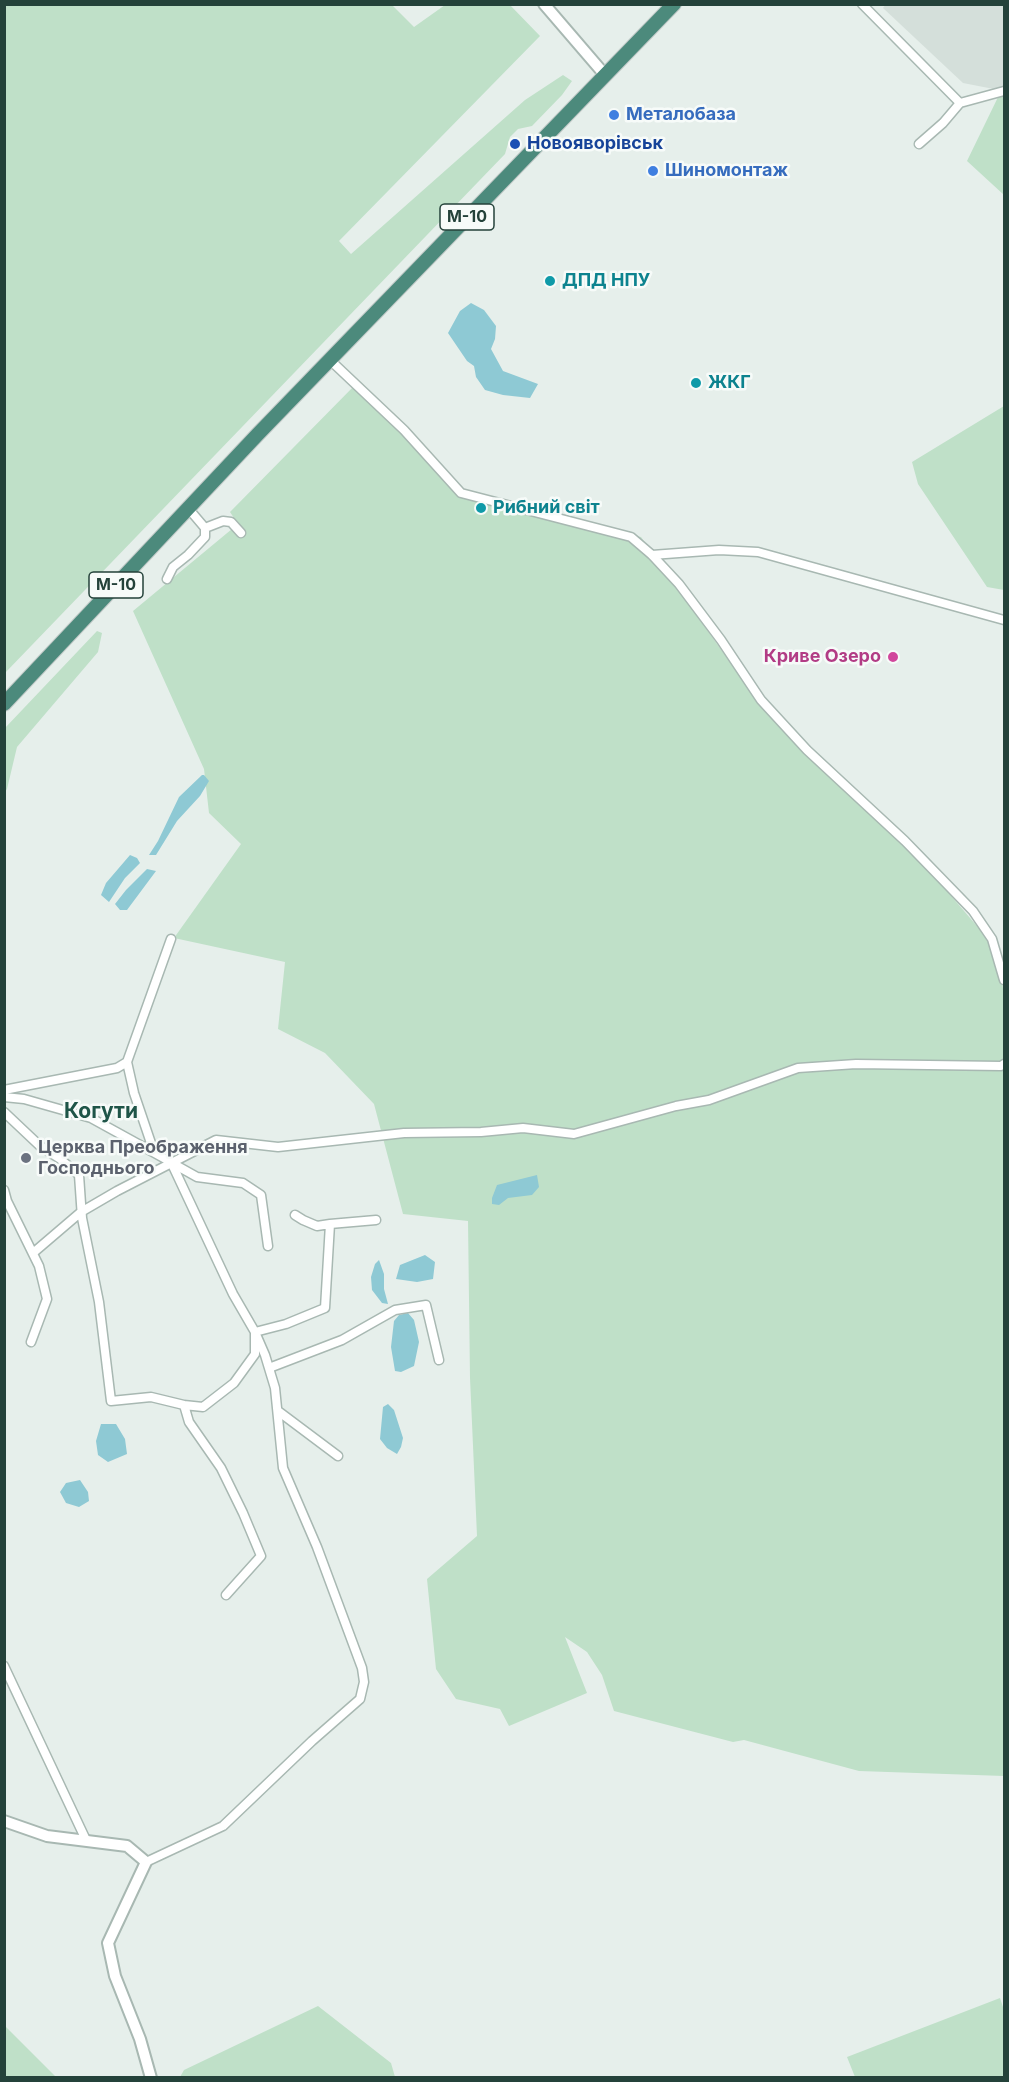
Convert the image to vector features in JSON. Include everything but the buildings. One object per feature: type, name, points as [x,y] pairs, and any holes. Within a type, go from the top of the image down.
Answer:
[{"type":"highway","name":"М-10","points":[[4,704],[188,508],[674,4]]},
{"type":"street","points":[[544,4],[605,75]]},
{"type":"street","points":[[862,4],[960,103]]},
{"type":"street","points":[[919,144],[943,123],[960,103],[1005,91]]},
{"type":"street","points":[[330,360],[404,430],[461,493],[631,537],[652,555],[680,585],[769,708],[807,750],[904,840],[973,911],[992,939],[1005,980]]},
{"type":"street","points":[[167,579],[173,567],[205,537],[205,528],[188,508]]},
{"type":"street","points":[[205,528],[223,521],[231,522],[241,533]]},
{"type":"street","points":[[652,555],[719,550],[758,552],[1005,620]]},
{"type":"street","points":[[154,1152],[134,1093],[127,1062],[161,961],[171,939]]},
{"type":"street","points":[[4,1090],[117,1068],[127,1062]]},
{"type":"street","points":[[33,1253],[81,1212],[216,1140],[278,1147],[404,1133],[481,1132],[523,1128],[574,1134],[676,1106],[710,1100],[798,1068],[856,1064],[1001,1066],[1005,1064]]},
{"type":"street","points":[[4,1097],[91,1118],[197,1177],[243,1183],[261,1195],[268,1246]]},
{"type":"street","points":[[4,1112],[40,1146],[79,1175],[81,1212],[99,1302],[111,1401],[151,1397],[203,1407],[234,1383],[255,1354],[255,1332]]},
{"type":"street","points":[[151,2078],[140,2039],[115,1976],[108,1943],[146,1862],[223,1826],[360,1699],[364,1682],[362,1668],[283,1468],[278,1411],[269,1368],[255,1332],[233,1294],[171,1162]]},
{"type":"street","points":[[4,1190],[7,1201],[39,1266],[47,1299],[31,1342]]},
{"type":"street","points":[[295,1215],[317,1226],[376,1220]]},
{"type":"street","points":[[255,1332],[286,1324],[325,1308],[330,1224]]},
{"type":"street","points":[[269,1368],[342,1340],[395,1310],[426,1305],[439,1360]]},
{"type":"street","points":[[184,1405],[189,1422],[220,1468],[261,1556],[226,1595]]},
{"type":"street","points":[[278,1411],[338,1456]]},
{"type":"street","points":[[4,1666],[86,1840]]},
{"type":"street","points":[[4,1821],[47,1836],[127,1846],[146,1862]]},
{"type":"shaded area","points":[[886,4],[1004,5],[1004,91],[963,83],[883,8]]},
{"type":"green space","points":[[5,4],[392,5],[414,27],[445,5],[510,5],[540,36],[339,241],[351,254],[525,100],[563,75],[572,81],[562,95],[532,126],[518,129],[510,137],[505,154],[5,673]]},
{"type":"green space","points":[[1000,93],[1004,94],[1004,195],[967,161]]},
{"type":"green space","points":[[355,385],[467,499],[641,537],[773,719],[860,806],[899,840],[941,884],[982,932],[991,948],[1002,979],[1004,998],[1004,1776],[859,1771],[744,1740],[733,1742],[614,1711],[602,1675],[587,1652],[565,1637],[587,1693],[509,1726],[500,1709],[456,1699],[436,1669],[427,1579],[477,1536],[470,1378],[468,1221],[403,1214],[374,1104],[325,1053],[278,1029],[285,962],[174,938],[241,844],[209,813],[204,769],[133,611],[238,524],[230,512]]},
{"type":"green space","points":[[1004,406],[1004,590],[987,587],[918,484],[912,462]]},
{"type":"green space","points":[[97,631],[102,633],[98,652],[17,747],[5,792],[5,728]]},
{"type":"green space","points":[[1000,1998],[1004,2010],[1004,2077],[855,2077],[847,2057]]},
{"type":"green space","points":[[318,2006],[391,2063],[395,2077],[180,2077],[184,2070]]},
{"type":"green space","points":[[5,2026],[56,2077],[5,2077]]},
{"type":"water","points":[[471,303],[484,310],[496,326],[491,349],[503,371],[538,384],[530,398],[485,390],[476,377],[474,366],[467,361],[448,333],[460,311]]},
{"type":"water","points":[[202,775],[209,781],[200,796],[177,821],[156,855],[149,855],[179,797]]},
{"type":"water","points":[[130,855],[137,858],[140,863],[125,878],[109,902],[101,895],[106,883]]},
{"type":"water","points":[[147,869],[156,871],[127,910],[120,910],[115,904]]},
{"type":"water","points":[[537,1175],[539,1187],[532,1195],[508,1198],[499,1205],[492,1204],[497,1185]]},
{"type":"water","points":[[425,1255],[435,1262],[433,1279],[417,1282],[396,1279],[400,1265]]},
{"type":"water","points":[[379,1260],[384,1274],[384,1289],[388,1304],[382,1303],[372,1290],[371,1277],[375,1264]]},
{"type":"water","points":[[408,1313],[414,1320],[419,1342],[414,1366],[401,1372],[395,1371],[391,1347],[394,1321],[399,1315]]},
{"type":"water","points":[[388,1404],[394,1410],[403,1438],[397,1454],[387,1448],[380,1439],[383,1407]]},
{"type":"water","points":[[101,1424],[116,1424],[125,1439],[127,1454],[108,1462],[98,1455],[96,1441]]},
{"type":"water","points":[[80,1480],[88,1492],[89,1501],[79,1507],[66,1503],[60,1492],[66,1483]]},
{"type":"place","name":"Металобаза","points":[[614,115]]},
{"type":"place","name":"Новояворівськ","points":[[515,144]]},
{"type":"place","name":"Шиномонтаж","points":[[653,171]]},
{"type":"place","name":"ДПД НПУ","points":[[550,281]]},
{"type":"place","name":"ЖКГ","points":[[696,383]]},
{"type":"place","name":"Рибний світ","points":[[481,508]]},
{"type":"place","name":"Криве Озеро","points":[[893,657]]},
{"type":"place","name":"Церква Преображення Господнього","points":[[26,1158]]},
{"type":"district","name":"Когути","points":[[101,1112]]}]
